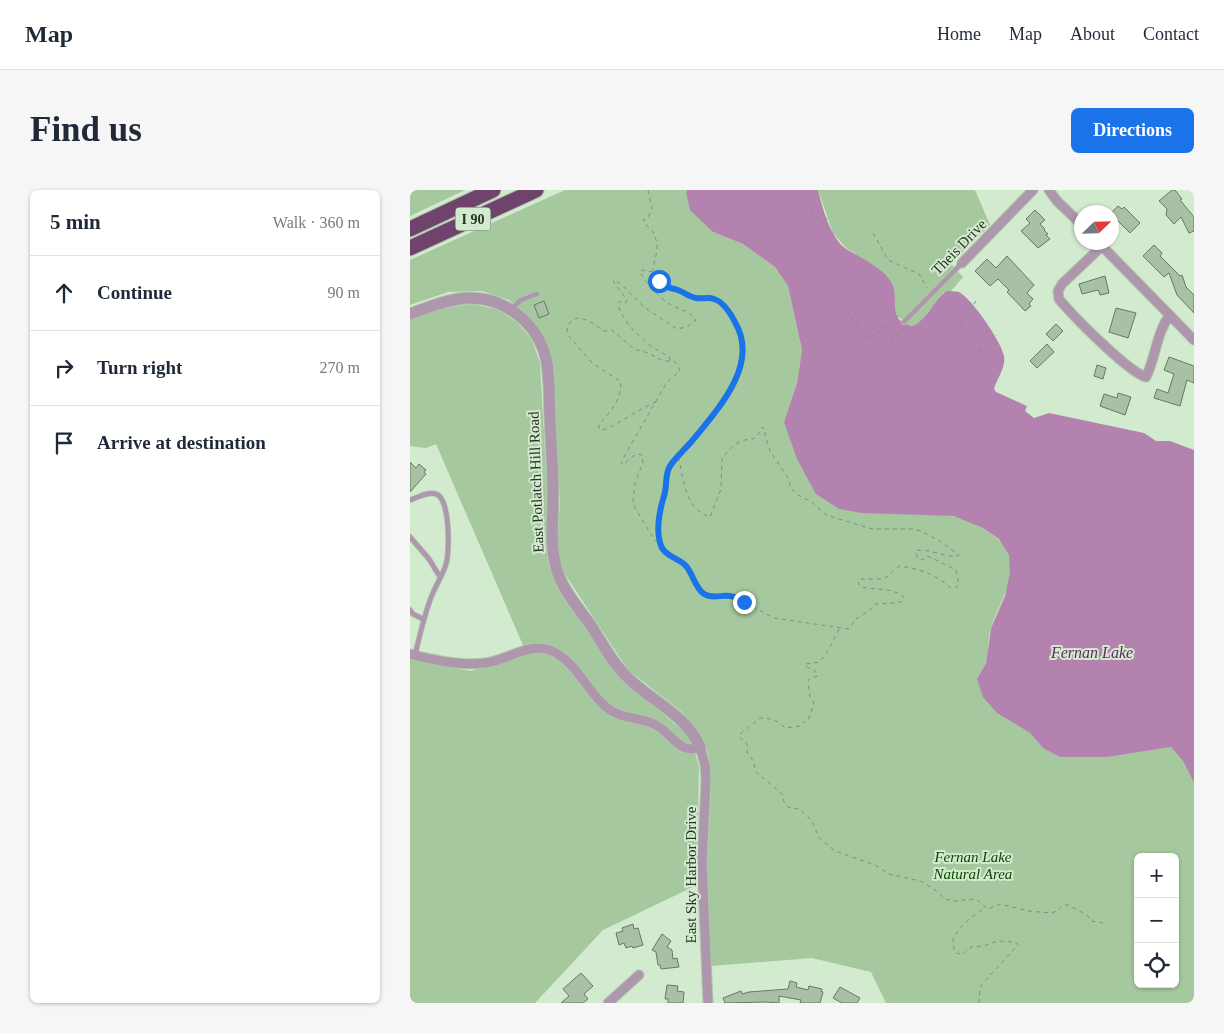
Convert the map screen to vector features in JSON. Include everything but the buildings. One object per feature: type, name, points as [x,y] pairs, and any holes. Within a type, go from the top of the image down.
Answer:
[{"type":"highway","name":"I 90","points":[[410,229],[493,190]]},
{"type":"highway","name":"I 90","points":[[410,248],[536,190]]},
{"type":"street","name":"Theis Drive","points":[[962,263],[1033,190]]},
{"type":"street","points":[[1049,190],[1057,201],[1074,217]]},
{"type":"street","points":[[1095,250],[1059,288],[1059,299],[1127,366],[1140,375],[1146,377],[1150,369],[1162,328],[1170,315]]},
{"type":"street","points":[[1107,250],[1194,340]]},
{"type":"street","name":"East Potlatch Hill Road","points":[[410,314],[446,302],[469,298],[490,300],[511,309],[524,319],[534,332],[540,341],[546,360],[553,486],[552,551],[558,575],[625,675],[681,720],[691,731],[700,747]]},
{"type":"street","points":[[412,655],[440,660],[484,663],[496,661],[525,649],[546,649],[558,654],[571,665],[602,704],[614,713],[657,725],[687,749],[693,750],[700,747]]},
{"type":"street","name":"East Sky Harbor Drive","points":[[700,747],[705,765],[706,781],[702,863],[708,1003]]},
{"type":"street","points":[[608,1003],[640,975]]},
{"type":"lane","name":"Theis Drive","points":[[904,322],[962,263]]},
{"type":"lane","points":[[511,309],[521,300],[537,294]]},
{"type":"lane","points":[[410,500],[434,493],[439,495],[448,524],[449,550],[446,564],[412,655]]},
{"type":"lane","points":[[410,537],[429,559],[440,577]]},
{"type":"lane","points":[[410,610],[413,614],[424,619]]},
{"type":"path","points":[[648,190],[652,208],[648,218],[643,220],[645,225],[653,231],[658,246],[654,258],[653,272],[663,286],[694,298],[714,299],[724,305],[736,324],[744,346],[742,360],[726,398],[670,466],[667,473],[665,491],[658,518],[658,533],[662,548]]},
{"type":"path","points":[[811,210],[822,223]]},
{"type":"path","points":[[806,236],[830,216]]},
{"type":"path","points":[[873,233],[888,260],[919,274],[931,295]]},
{"type":"path","points":[[653,272],[642,270],[640,273],[671,305],[692,314],[696,320],[692,324],[677,329],[646,308],[622,285],[613,281],[627,300],[618,304],[624,317],[650,346],[669,356],[670,360],[677,364],[680,370],[667,382],[621,464],[627,463],[633,456],[641,454],[643,462],[635,484],[633,500],[635,508],[643,523],[662,548],[672,558],[678,559],[686,566],[703,594],[712,598],[733,596],[774,618],[849,630],[856,619],[869,611],[875,604],[896,603],[903,600],[904,597],[901,594],[882,589],[860,587],[858,582],[861,579],[888,576],[896,567],[900,566],[931,573],[953,589],[959,584],[956,570],[930,556],[920,560],[916,551],[924,550],[955,557],[958,555],[942,542],[921,531],[912,529],[872,529],[826,515],[812,502],[798,495],[791,488],[788,478],[770,451],[765,429],[762,427],[758,436],[752,441],[740,441],[722,459],[721,489],[710,517],[700,514],[692,503],[683,479],[678,456]]},
{"type":"path","points":[[960,324],[976,301]]},
{"type":"path","points":[[846,311],[868,340],[899,315]]},
{"type":"path","points":[[656,402],[602,432],[599,424],[618,397],[622,388],[620,380],[592,363],[567,333],[569,323],[577,318],[589,320],[604,331],[612,330],[634,349],[648,353],[663,361],[670,360]]},
{"type":"path","points":[[891,341],[904,329]]},
{"type":"path","points":[[980,352],[996,335]]},
{"type":"path","points":[[839,628],[829,649],[820,662],[806,664],[805,666],[814,671],[818,676],[810,678],[808,681],[810,698],[814,703],[808,721],[804,722],[801,726],[785,728],[778,721],[771,718],[760,718],[740,734],[746,741],[748,746],[746,752],[754,762],[755,771],[783,795],[784,802],[788,807],[799,809],[812,821],[819,838],[831,848],[879,866],[889,874],[920,881],[934,889],[945,899],[954,901],[976,899],[986,908]]},
{"type":"path","points":[[979,1003],[982,984],[1018,945],[1015,942],[997,941],[984,946],[971,947],[962,955],[955,952],[953,944],[956,935],[974,914],[1000,904],[1029,911],[1051,913],[1068,905],[1078,909],[1091,921],[1103,923]]},
{"type":"green space","points":[[410,190],[465,190],[410,216]]},
{"type":"green space","name":"Fernan Lake Natural Area","points":[[565,190],[687,190],[686,192],[713,232],[743,244],[775,267],[788,286],[802,350],[797,383],[784,422],[839,509],[952,516],[986,530],[1001,542],[1010,555],[1011,574],[990,632],[986,662],[977,679],[997,713],[1030,733],[1043,748],[1108,757],[1171,747],[1183,761],[1194,783],[1194,1003],[886,1003],[871,972],[812,958],[711,966],[707,866],[711,790],[710,764],[706,746],[698,731],[681,711],[628,670],[561,568],[557,548],[560,501],[553,367],[546,342],[528,316],[509,300],[482,291],[448,292],[410,305],[410,260]]},
{"type":"green space","points":[[818,190],[975,190],[990,225],[951,264],[963,277],[951,291],[943,293],[921,321],[912,326],[907,325],[896,314],[894,307],[895,296],[881,272],[845,247],[833,233]]},
{"type":"green space","points":[[471,304],[497,309],[517,322],[532,340],[540,363],[547,487],[546,548],[549,567],[558,588],[624,681],[682,730],[693,745],[699,767],[697,885],[603,930],[535,1003],[410,1003],[410,659],[471,671],[526,652],[436,444],[426,448],[410,446],[410,319],[442,308]]},
{"type":"water","name":"Fernan Lake","points":[[687,190],[818,190],[835,237],[845,248],[877,267],[891,282],[895,294],[896,313],[904,323],[912,326],[918,323],[947,291],[959,292],[965,296],[992,331],[1002,349],[1004,356],[1003,369],[994,389],[996,392],[1027,406],[1025,411],[1034,418],[1049,413],[1144,433],[1156,441],[1170,441],[1194,450],[1194,783],[1183,761],[1171,747],[1108,757],[1060,757],[1043,748],[1030,733],[997,713],[983,697],[977,679],[986,663],[991,628],[1005,596],[1010,573],[1009,555],[999,539],[983,528],[954,516],[862,513],[839,509],[816,494],[797,459],[784,422],[797,383],[802,350],[788,286],[775,267],[743,244],[713,232],[690,210]]},
{"type":"route","points":[[659,281],[663,286],[694,298],[718,300],[724,305],[736,324],[744,346],[742,360],[726,398],[696,434],[692,442],[686,446],[670,466],[658,518],[658,533],[662,548],[672,558],[678,559],[686,566],[703,594],[712,598],[733,596],[744,602]]}]
